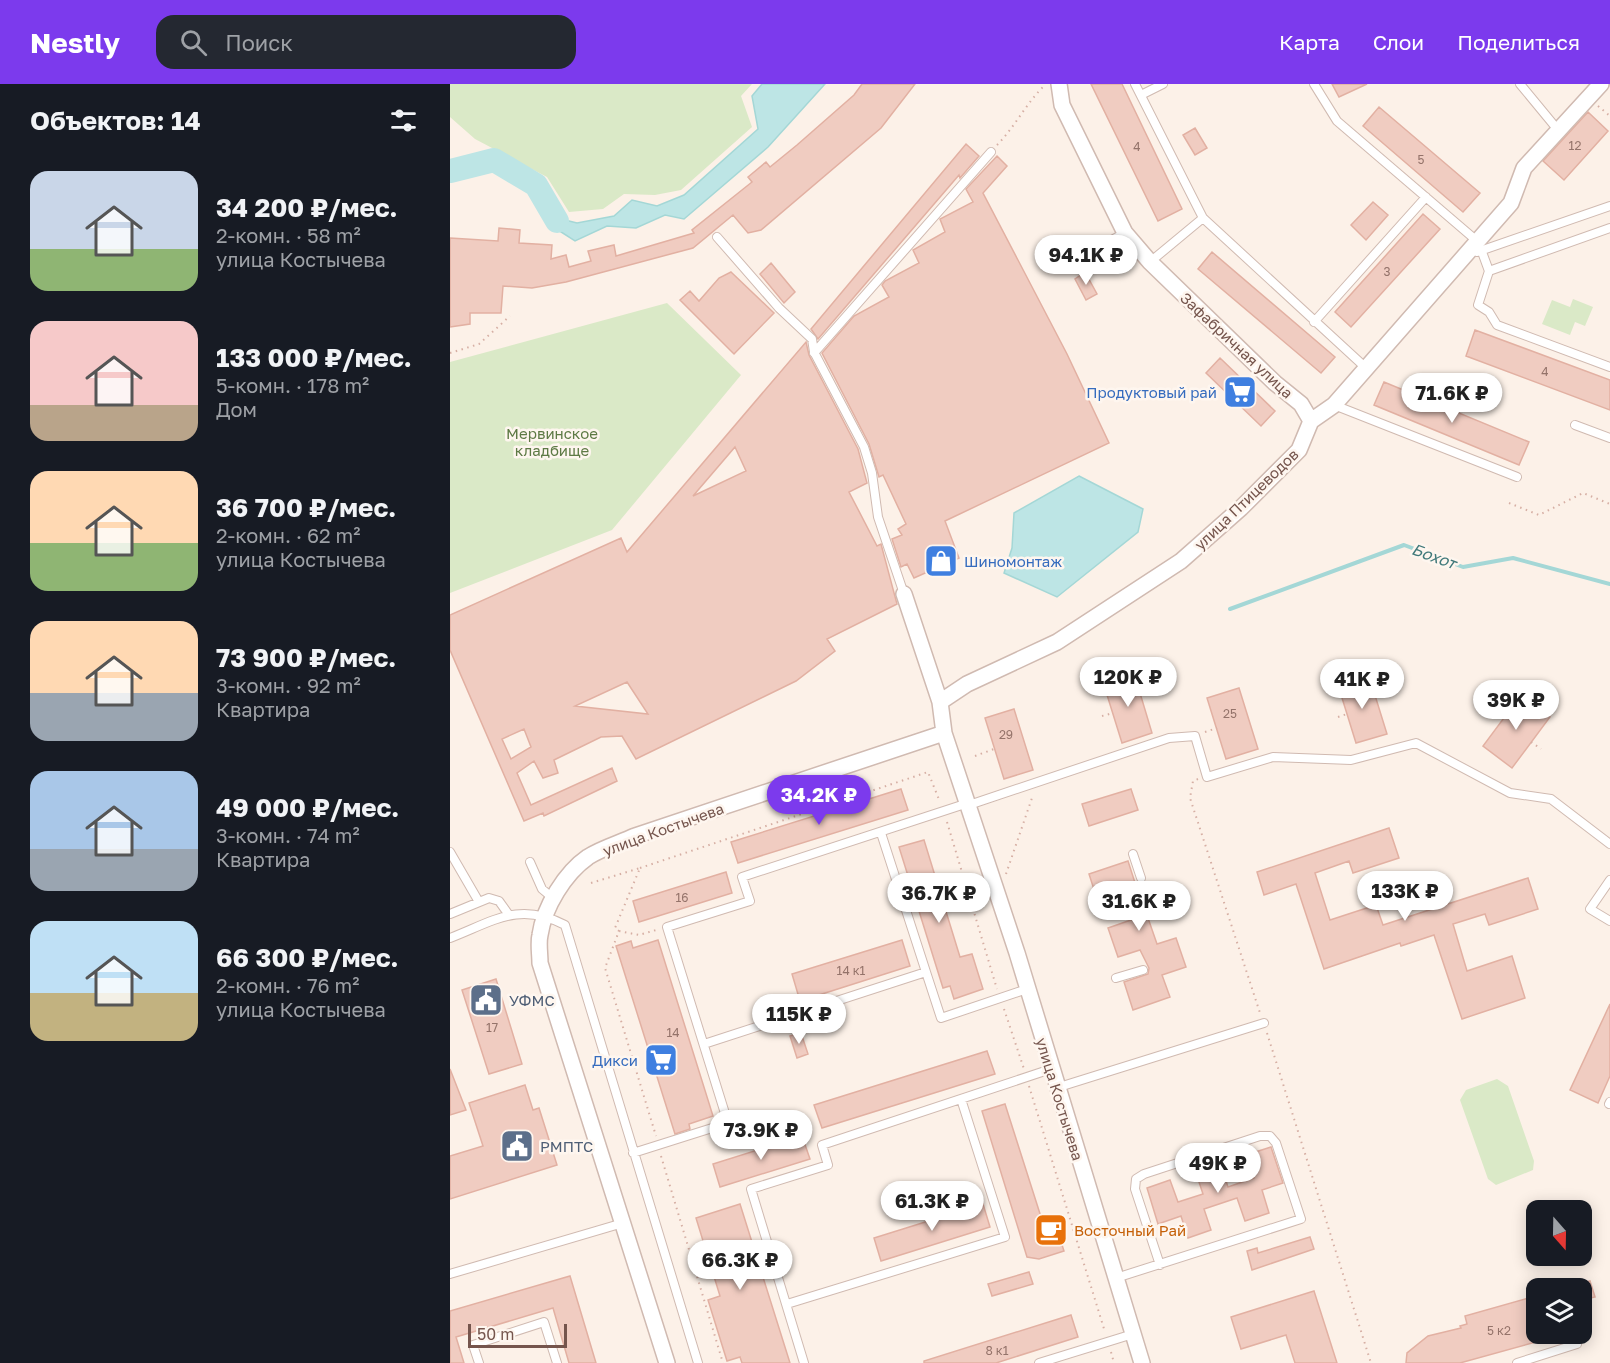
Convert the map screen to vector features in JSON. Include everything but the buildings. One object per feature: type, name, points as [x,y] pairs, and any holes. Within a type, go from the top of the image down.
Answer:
[{"type":"street","name":"Зафабричная улица","points":[[1059,84],[1062,105],[1125,233],[1150,262],[1301,404],[1311,421]]},
{"type":"street","points":[[1311,421],[1334,405],[1477,247],[1511,202],[1524,168],[1601,84]]},
{"type":"street","name":"улица Птицеводов","points":[[940,702],[967,684],[1057,642],[1181,561],[1241,508],[1299,450],[1311,421]]},
{"type":"street","name":"улица Костычева","points":[[904,594],[940,702],[944,733],[999,897],[1142,1363]]},
{"type":"street","name":"улица Костычева","points":[[667,1363],[540,963],[539,935],[545,915],[575,867],[590,855],[635,837],[944,733]]},
{"type":"lane","points":[[1135,84],[1203,218],[1366,368]]},
{"type":"lane","points":[[1141,95],[1162,84]]},
{"type":"lane","points":[[1314,84],[1337,122],[1426,197],[1477,247],[1489,271],[1478,305],[1489,312],[1497,325],[1610,367]]},
{"type":"lane","points":[[1520,84],[1558,130]]},
{"type":"lane","points":[[814,352],[990,152]]},
{"type":"lane","points":[[1314,322],[1426,197]]},
{"type":"lane","points":[[1477,247],[1610,206]]},
{"type":"lane","points":[[1150,262],[1203,218]]},
{"type":"lane","points":[[1489,271],[1610,228]]},
{"type":"lane","points":[[1066,264],[1125,233]]},
{"type":"lane","points":[[717,237],[779,308],[812,339],[814,352],[864,447],[872,472],[878,517],[904,594]]},
{"type":"lane","points":[[1334,405],[1517,477]]},
{"type":"lane","points":[[1575,425],[1610,438]]},
{"type":"lane","points":[[633,1153],[728,1123],[668,927],[750,901],[742,877],[1169,738],[1195,736],[1207,777],[1273,757],[1351,760],[1416,743],[1510,793],[1551,799],[1610,844]]},
{"type":"lane","points":[[881,833],[940,1017],[1027,988]]},
{"type":"lane","points":[[450,852],[479,902]]},
{"type":"lane","points":[[1133,854],[1141,878]]},
{"type":"lane","points":[[530,862],[542,889],[554,899]]},
{"type":"lane","points":[[1610,880],[1590,909],[1610,921]]},
{"type":"lane","points":[[450,914],[479,902],[494,899],[509,915]]},
{"type":"lane","points":[[450,938],[519,913],[545,915],[565,925],[698,1363]]},
{"type":"lane","points":[[1116,978],[1143,970]]},
{"type":"lane","points":[[704,1044],[926,972]]},
{"type":"lane","points":[[1056,1088],[1264,1023]]},
{"type":"lane","points":[[804,1363],[751,1189],[828,1165],[822,1145],[1051,1070]]},
{"type":"lane","points":[[787,1304],[1005,1238],[961,1100]]},
{"type":"lane","points":[[1116,1278],[1160,1264],[1301,1219],[1276,1143],[1270,1136],[1260,1136],[1144,1174],[1136,1179],[1135,1189],[1160,1264]]},
{"type":"lane","points":[[450,1274],[623,1223]]},
{"type":"lane","points":[[479,1363],[473,1345],[544,1322],[557,1363]]},
{"type":"lane","points":[[1039,1363],[1133,1334]]},
{"type":"lane","points":[[1517,1363],[1577,1344]]},
{"type":"path","points":[[990,152],[1015,127],[1035,95],[1046,84]]},
{"type":"path","points":[[450,353],[479,344],[510,316]]},
{"type":"path","points":[[1509,503],[1539,515],[1583,493],[1610,504]]},
{"type":"path","points":[[1102,716],[1113,713]]},
{"type":"path","points":[[1338,717],[1347,714]]},
{"type":"path","points":[[1531,742],[1541,749]]},
{"type":"path","points":[[975,756],[994,749]]},
{"type":"path","points":[[591,884],[928,772],[944,812],[1114,1363]]},
{"type":"path","points":[[1207,777],[1193,781],[1190,798],[1264,1023],[1371,1363]]},
{"type":"path","points":[[999,897],[1038,781]]},
{"type":"path","points":[[640,868],[615,928],[639,935],[668,927]]},
{"type":"path","points":[[619,931],[605,968],[723,1363]]},
{"type":"green space","points":[[450,84],[752,84],[741,96],[752,127],[681,190],[655,195],[624,194],[603,209],[569,212],[547,177],[475,139],[450,117]]},
{"type":"green space","points":[[1573,299],[1593,307],[1585,326],[1575,322],[1570,335],[1542,324],[1552,300],[1570,307]]},
{"type":"green space","name":"Мервинское кладбище","points":[[667,303],[741,375],[612,530],[450,593],[450,362]]},
{"type":"green space","points":[[1497,1079],[1508,1086],[1534,1161],[1533,1170],[1496,1185],[1488,1179],[1460,1100],[1466,1090]]},
{"type":"water","points":[[762,84],[825,84],[768,147],[684,219],[665,215],[636,228],[607,226],[575,241],[558,230],[557,218],[577,223],[614,216],[632,200],[657,206],[684,195],[758,129],[752,96]]},
{"type":"water","points":[[1079,476],[1143,509],[1138,532],[1057,597],[1004,573],[1012,548],[1014,513]]},
{"type":"waterway","points":[[450,171],[494,160],[536,185],[557,221]]},
{"type":"waterway","name":"Бохот","points":[[1230,609],[1404,545],[1463,567],[1513,558],[1610,584]]},
{"type":"place","name":"Продуктовый рай","points":[[1240,392]]},
{"type":"place","name":"Шиномонтаж","points":[[941,561]]},
{"type":"place","name":"УФМС","points":[[486,1000]]},
{"type":"place","name":"Дикси","points":[[661,1060]]},
{"type":"place","name":"РМПТС","points":[[517,1146]]},
{"type":"place","name":"Восточный Рай","points":[[1051,1230]]}]
